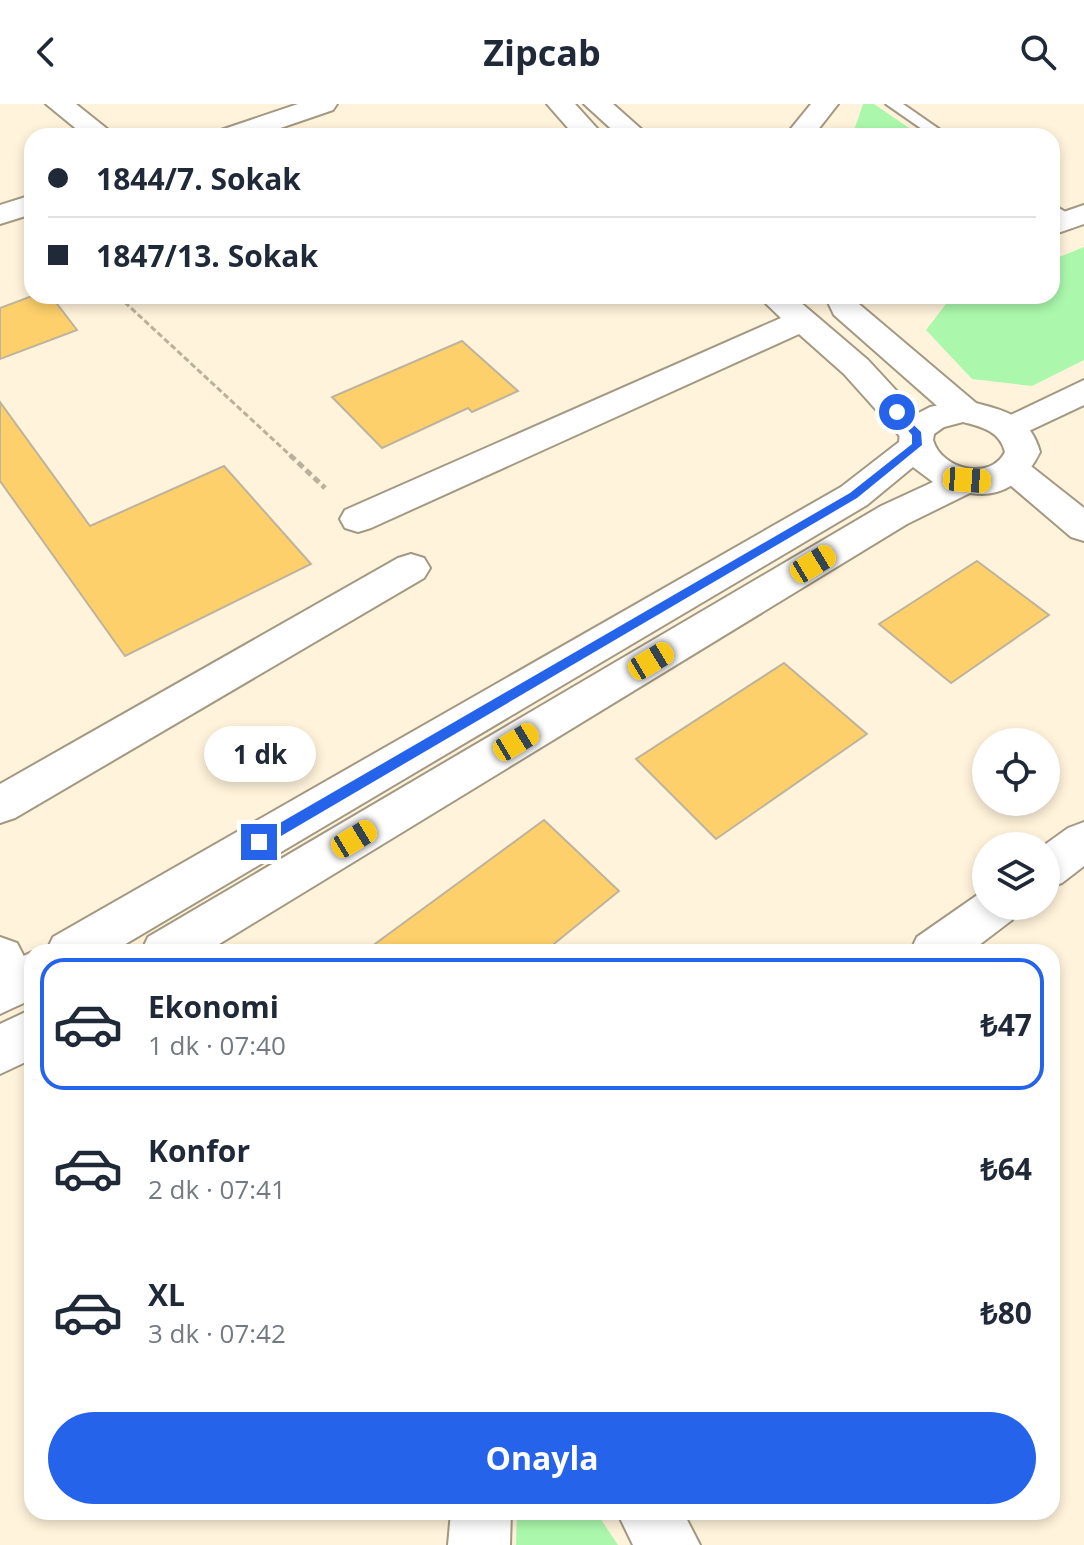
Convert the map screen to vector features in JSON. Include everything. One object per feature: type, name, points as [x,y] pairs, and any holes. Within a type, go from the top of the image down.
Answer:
[{"type":"street","points":[[59,104],[91,128]]},
{"type":"street","points":[[254,128],[324,104]]},
{"type":"street","points":[[560,104],[582,128]]},
{"type":"street","points":[[597,104],[626,128]]},
{"type":"street","points":[[806,128],[826,104]]},
{"type":"street","points":[[822,128],[826,104]]},
{"type":"street","points":[[0,215],[24,207]]},
{"type":"street","points":[[783,304],[856,367],[917,440],[934,467],[967,480]]},
{"type":"street","points":[[844,304],[964,411]]},
{"type":"street","points":[[358,519],[801,321]]},
{"type":"street","points":[[1012,428],[1084,391]]},
{"type":"street","points":[[84,944],[854,496],[917,440],[922,424],[933,416],[964,411],[998,420],[1012,428],[1021,439],[1025,451],[1023,462],[1015,471],[1002,478],[967,480],[880,523],[178,944]]},
{"type":"street","points":[[1015,471],[1084,528]]},
{"type":"street","points":[[0,805],[411,568]]},
{"type":"street","points":[[1060,859],[1084,841]]},
{"type":"street","points":[[945,944],[977,920]]},
{"type":"street","points":[[0,1051],[24,1037]]},
{"type":"street","points":[[479,1545],[481,1520]]},
{"type":"street","points":[[652,1520],[669,1545]]},
{"type":"lane","points":[[893,104],[930,128]]},
{"type":"path","points":[[127,304],[358,519]]},
{"type":"green space","points":[[863,104],[874,104],[909,128],[855,128]]},
{"type":"green space","points":[[1084,247],[1084,360],[1032,386],[972,379],[926,330],[946,304],[1060,304],[1060,257]]},
{"type":"green space","points":[[517,1520],[601,1520],[618,1545],[516,1545]]},
{"type":"building","points":[[24,299],[24,304],[57,304],[77,330],[0,359],[0,308]]},
{"type":"building","points":[[462,341],[518,391],[472,412],[468,408],[382,448],[332,397]]},
{"type":"building","points":[[0,402],[90,526],[224,466],[311,564],[125,656],[0,481]]},
{"type":"building","points":[[977,561],[1049,615],[951,683],[879,624]]},
{"type":"building","points":[[784,663],[867,734],[716,839],[636,759]]},
{"type":"building","points":[[544,820],[619,891],[554,944],[375,944]]},
{"type":"route","points":[[259,842],[854,496],[917,445],[917,434],[897,412]]}]
